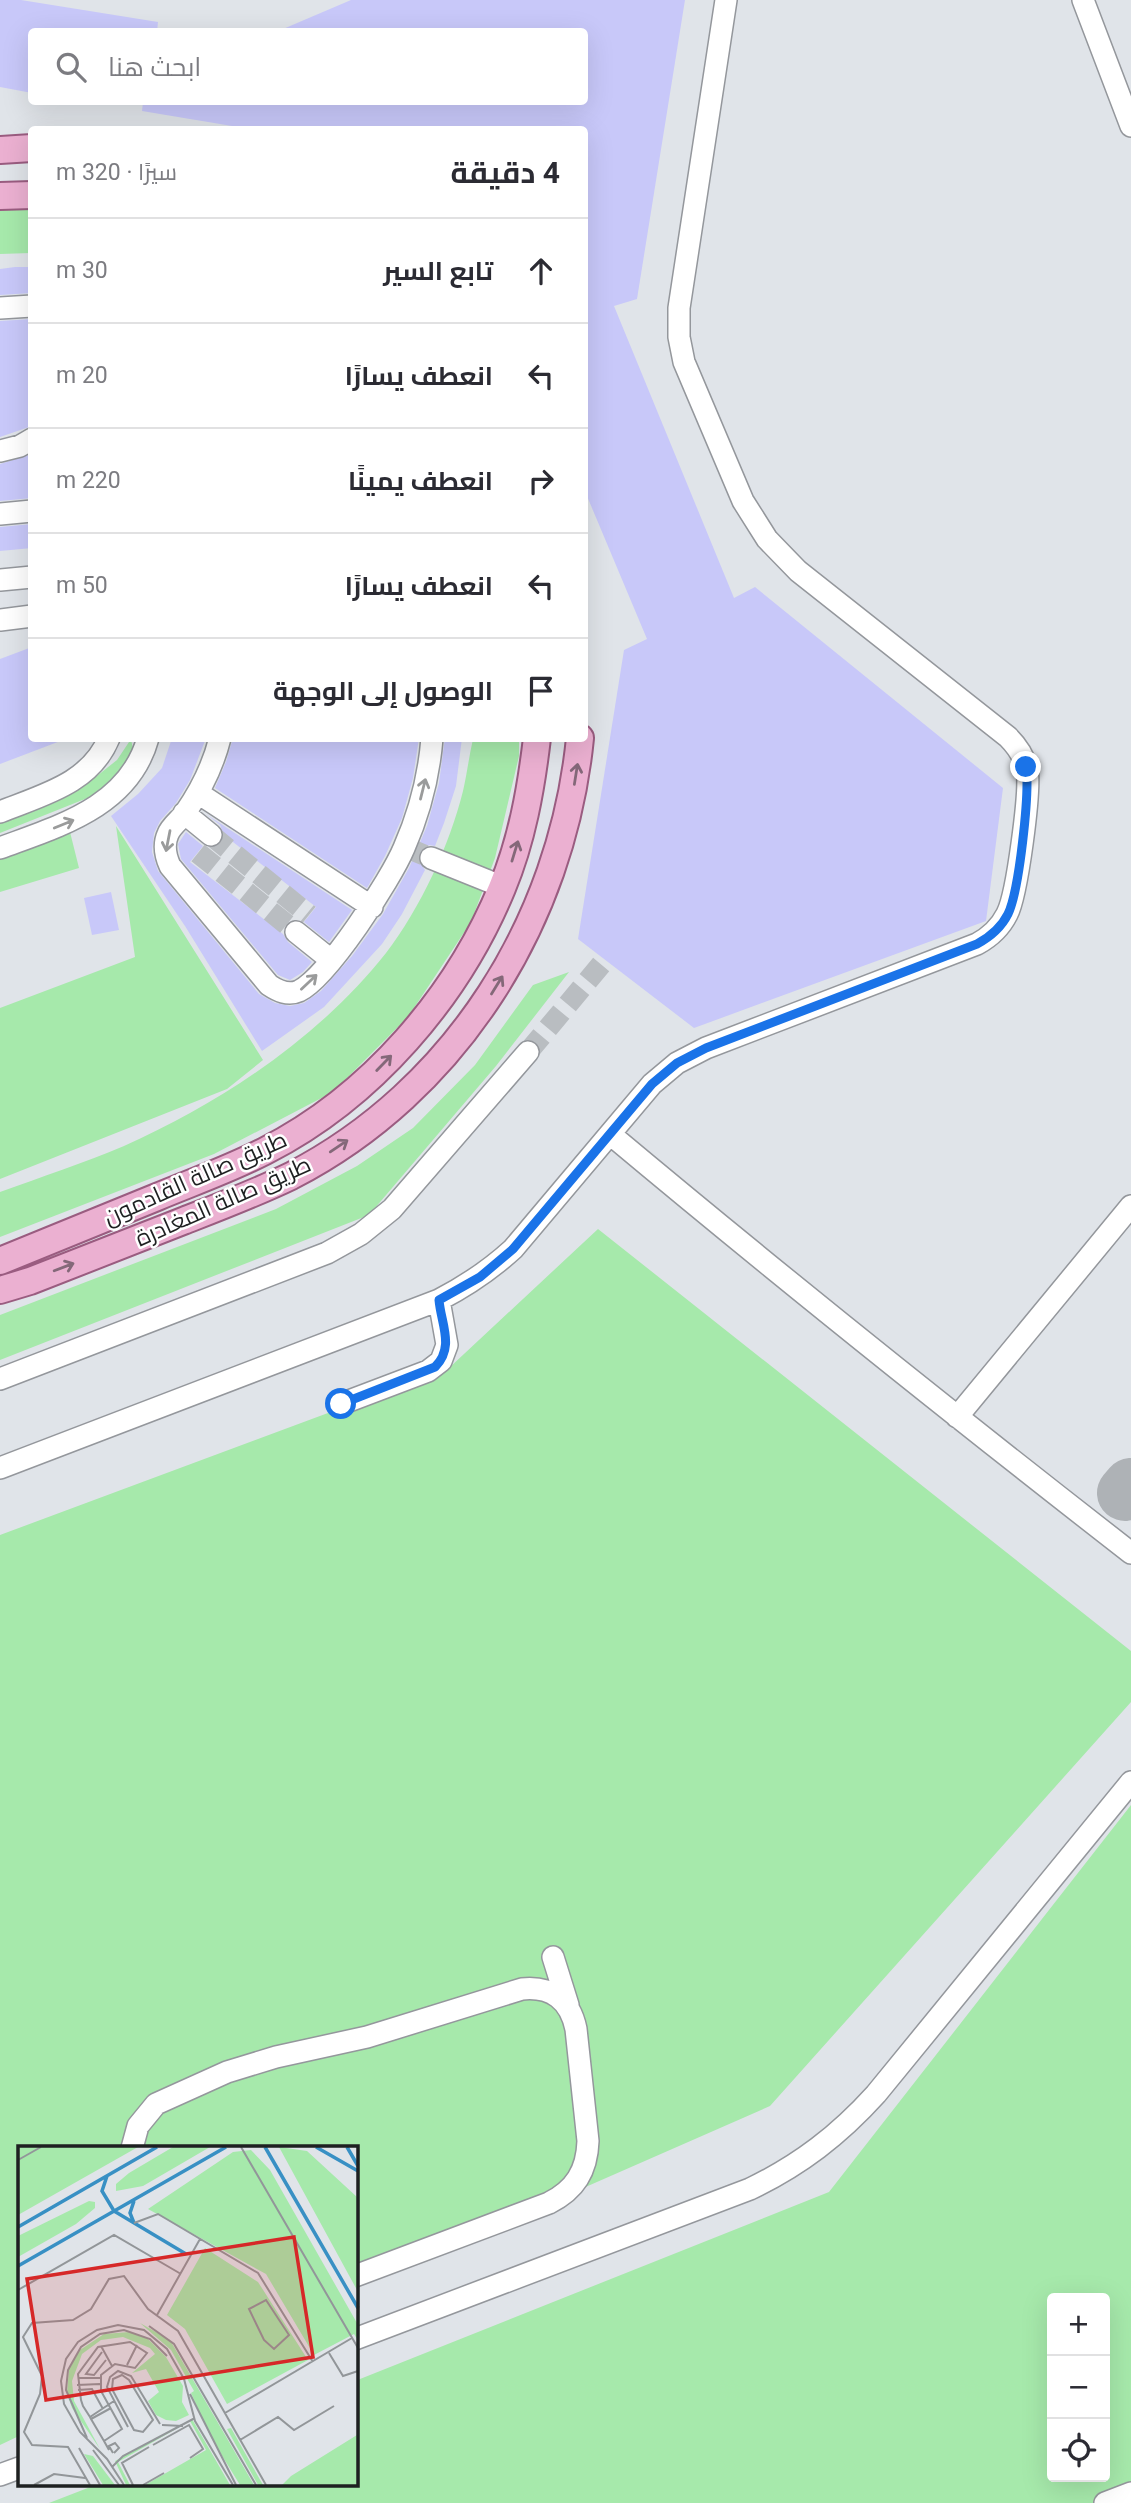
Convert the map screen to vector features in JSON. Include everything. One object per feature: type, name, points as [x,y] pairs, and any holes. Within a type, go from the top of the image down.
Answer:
[{"type":"main road","points":[[0,150],[28,148]]},
{"type":"main road","points":[[0,195],[28,195]]},
{"type":"main road","name":"طريق صالة القادمون","points":[[0,1261],[242,1162],[306,1127],[342,1101],[399,1047],[463,966],[503,887],[525,814],[536,742]]},
{"type":"main road","name":"طريق صالة المغادرة","points":[[0,1290],[30,1281],[215,1209],[291,1175],[374,1122],[423,1078],[460,1038],[493,992],[538,908],[569,814],[579,742]]},
{"type":"lane","points":[[0,1468],[439,1300],[480,1277],[513,1249],[652,1084],[677,1063],[691,1055],[977,944],[987,939],[1003,922],[1012,902],[1028,791],[1022,756],[1008,737],[798,570],[766,539],[743,500],[684,362],[679,337],[679,308],[726,0]]},
{"type":"lane","points":[[1083,0],[1131,126]]},
{"type":"lane","points":[[0,308],[28,306]]},
{"type":"lane","points":[[0,451],[28,441]]},
{"type":"lane","points":[[0,514],[28,510]]},
{"type":"lane","points":[[0,580],[28,577]]},
{"type":"lane","points":[[0,620],[28,616]]},
{"type":"lane","points":[[0,812],[75,780],[99,757],[107,742]]},
{"type":"lane","points":[[0,848],[95,809],[126,782],[146,742]]},
{"type":"lane","points":[[219,742],[209,773],[198,793],[168,831],[165,855],[170,866],[269,985],[288,993],[299,991],[331,960],[390,878],[405,847],[425,782],[431,742]]},
{"type":"lane","points":[[198,793],[372,906]]},
{"type":"lane","points":[[184,813],[211,835]]},
{"type":"lane","points":[[431,858],[503,887]]},
{"type":"lane","points":[[296,932],[331,960]]},
{"type":"lane","points":[[0,1379],[327,1253],[361,1234],[406,1195],[528,1052]]},
{"type":"lane","points":[[610,1134],[957,1417],[1131,1553]]},
{"type":"lane","points":[[957,1417],[1131,1206]]},
{"type":"lane","points":[[341,1404],[428,1371],[441,1361],[447,1345],[439,1300]]},
{"type":"lane","points":[[357,2338],[750,2189],[806,2158],[855,2118],[876,2094],[1131,1782]]},
{"type":"lane","points":[[357,2275],[549,2203],[574,2186],[583,2172],[588,2141],[576,2029],[553,1957]]},
{"type":"lane","points":[[133,2146],[138,2126],[156,2104],[167,2097],[251,2064],[367,2037],[522,1989],[548,1990],[568,2005]]},
{"type":"lane","points":[[0,2475],[18,2468]]},
{"type":"lane","points":[[1105,2503],[1131,2493]]},
{"type":"green space","points":[[28,204],[28,253],[0,254],[0,206]]},
{"type":"green space","points":[[132,742],[135,760],[105,791],[0,833],[0,819],[83,787],[117,760]]},
{"type":"green space","points":[[472,742],[519,742],[519,756],[495,858],[471,922],[408,1017],[333,1092],[214,1154],[0,1237],[0,1192],[124,1146],[197,1110],[267,1065],[331,1013],[386,953],[411,917],[442,854],[464,785]]},
{"type":"green space","points":[[116,826],[263,1060],[227,1089],[0,1179],[0,1008],[135,957]]},
{"type":"green space","points":[[69,828],[79,868],[0,892],[0,856]]},
{"type":"green space","points":[[569,972],[496,1066],[369,1215],[0,1360],[0,1315],[276,1209],[357,1166],[413,1128],[475,1065],[533,985]]},
{"type":"green space","points":[[598,1229],[1131,1651],[1131,1702],[770,2106],[357,2287],[357,2146],[18,2146],[18,2436],[0,2445],[0,1535],[449,1368]]},
{"type":"green space","points":[[1131,1805],[1131,2503],[49,2503],[93,2486],[357,2486],[357,2380],[829,2192]]},
{"type":"building","points":[[0,0],[21,0],[158,22],[157,28],[28,28],[28,92],[0,87]]},
{"type":"building","points":[[351,0],[685,0],[637,299],[614,306],[734,598],[755,587],[1003,788],[986,921],[694,1028],[578,939],[624,650],[647,639],[588,499],[588,126],[232,126],[142,111],[143,105],[588,105],[588,28],[285,28]]},
{"type":"building","points":[[28,267],[28,293],[0,295],[0,269]]},
{"type":"building","points":[[28,319],[28,427],[0,437],[0,321]]},
{"type":"building","points":[[28,455],[28,498],[0,501],[0,464]]},
{"type":"building","points":[[28,524],[28,548],[0,551],[0,527]]},
{"type":"building","points":[[28,648],[28,742],[58,742],[0,764],[0,659]]},
{"type":"building","points":[[171,742],[204,742],[190,780],[154,833],[152,852],[158,871],[259,994],[275,1003],[290,1006],[304,1003],[321,991],[352,956],[383,914],[409,868],[427,826],[439,783],[444,742],[462,742],[456,786],[444,823],[435,846],[429,845],[419,852],[418,860],[425,870],[402,914],[382,944],[324,1007],[262,1051],[185,926],[111,816],[138,794],[162,768]]},
{"type":"building","points":[[232,742],[418,742],[413,778],[402,818],[367,888],[215,788]]},
{"type":"building","points":[[206,814],[352,910],[329,942],[304,922],[316,907],[224,835],[220,825]]},
{"type":"building","points":[[186,832],[203,846],[190,862],[283,934],[288,942],[312,962],[303,972],[290,980],[278,975],[181,859],[178,844]]},
{"type":"building","points":[[111,892],[119,930],[92,935],[84,898]]},
{"type":"taxiway","points":[[1125,1493],[1131,1486]]},
{"type":"tunnel","points":[[211,835],[309,915]]},
{"type":"tunnel","points":[[405,847],[431,858]]},
{"type":"tunnel","points":[[198,853],[296,932]]},
{"type":"tunnel","points":[[528,1052],[605,960]]},
{"type":"route","points":[[341,1404],[428,1371],[441,1361],[447,1345],[439,1300],[480,1277],[513,1249],[664,1072],[706,1048],[987,939],[1003,922],[1012,902],[1028,791],[1026,767]]}]
